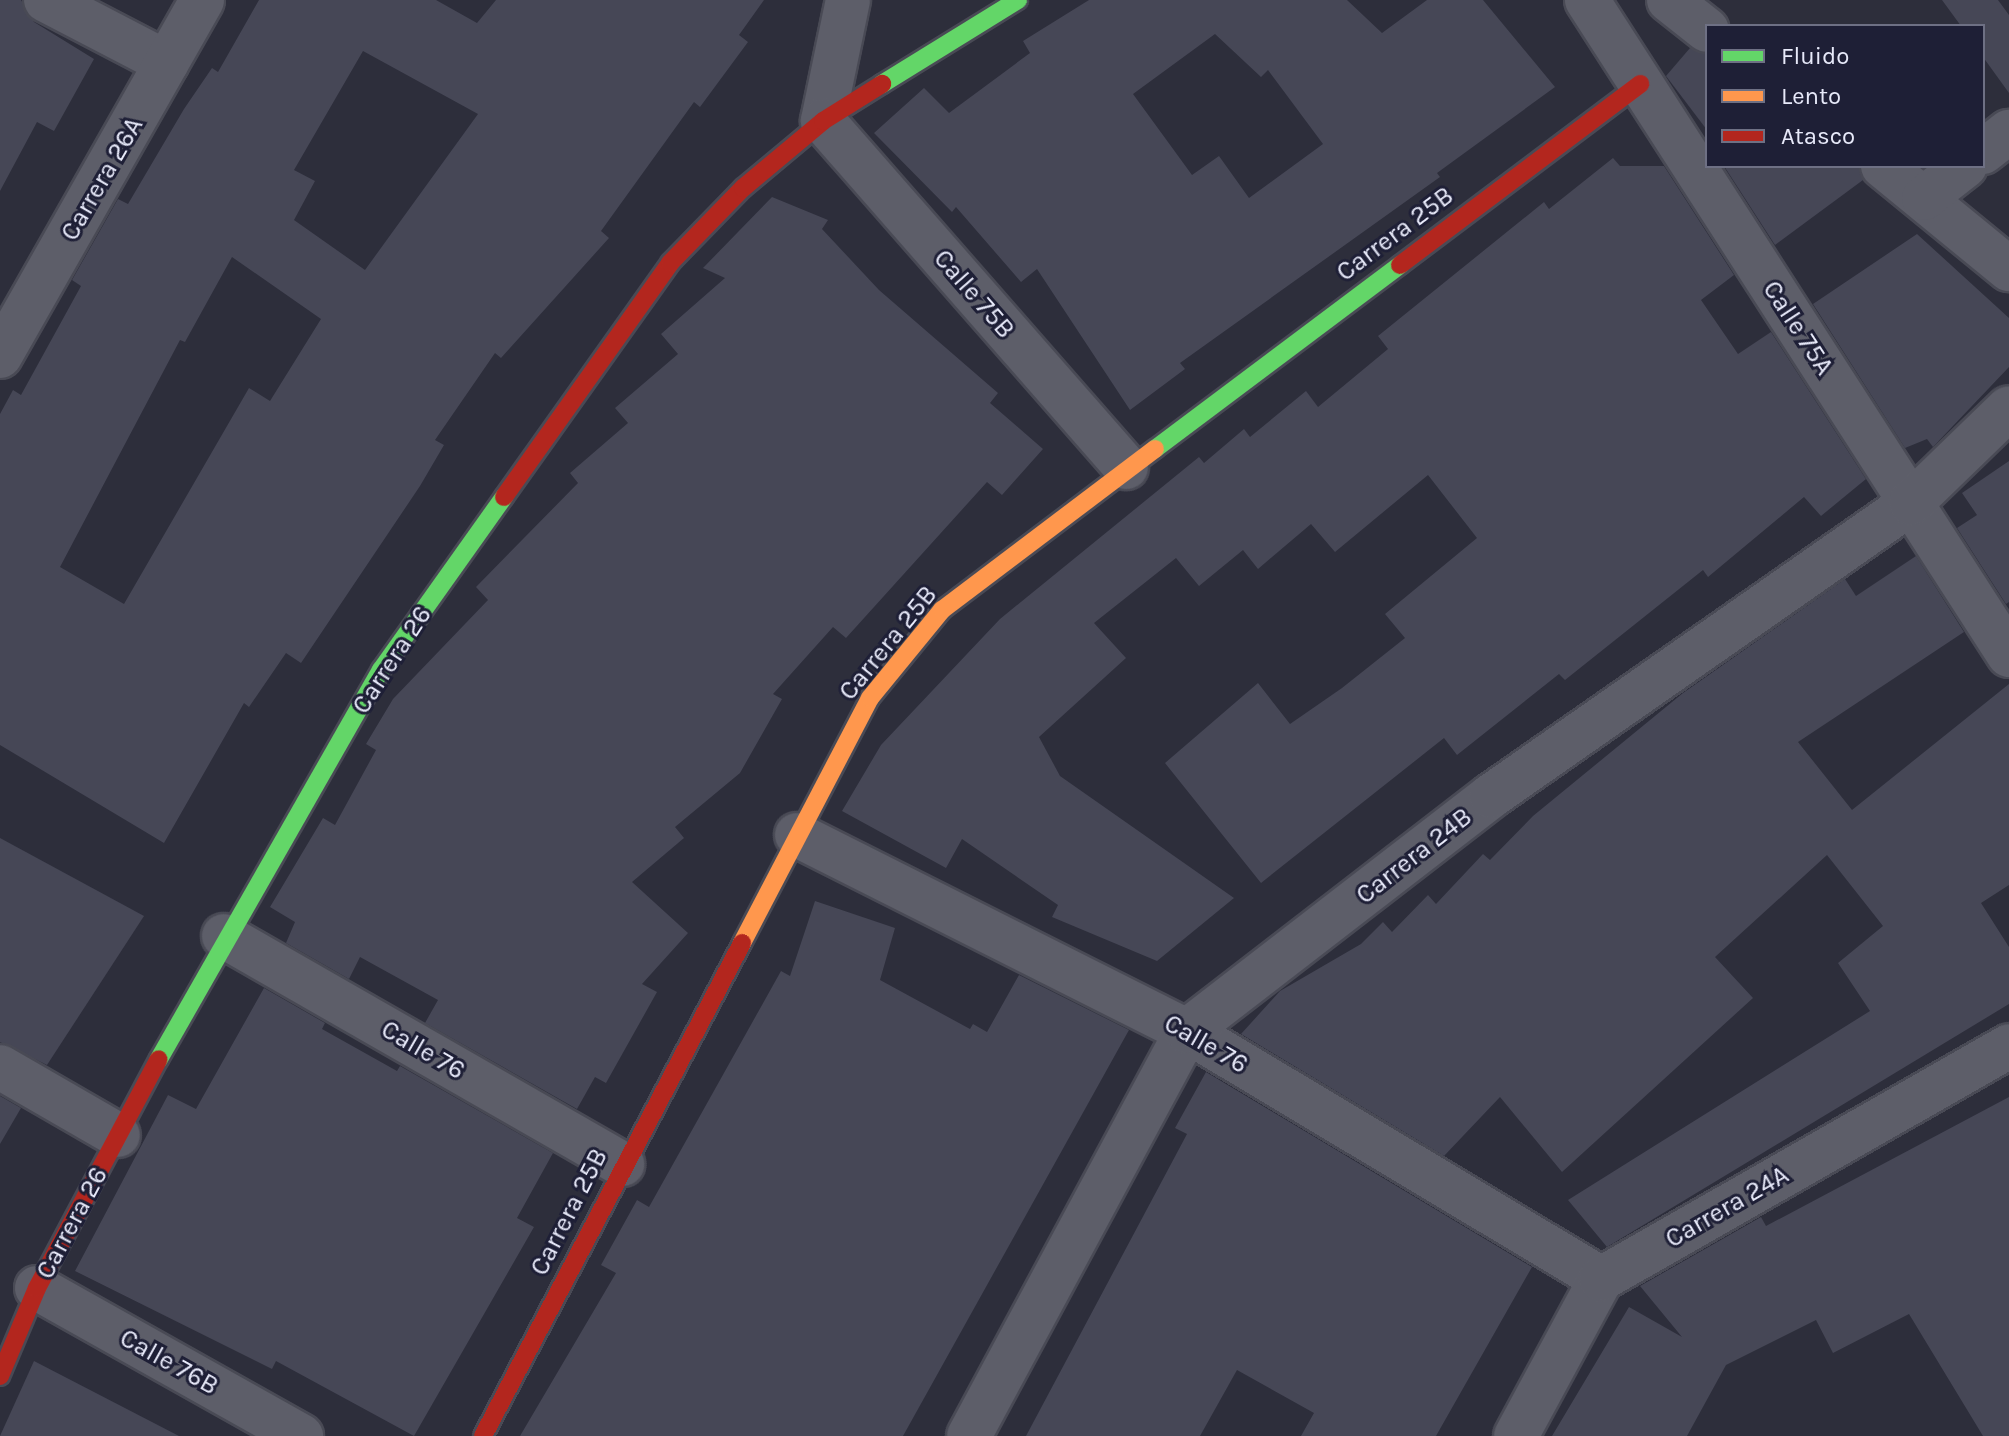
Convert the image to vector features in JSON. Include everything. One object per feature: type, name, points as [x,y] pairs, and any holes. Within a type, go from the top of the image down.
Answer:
[{"type":"street","points":[[46,0],[167,63]]},
{"type":"street","name":"Carrera 26A","points":[[0,356],[202,0]]},
{"type":"street","points":[[823,121],[848,0]]},
{"type":"street","points":[[823,121],[1018,0]]},
{"type":"street","name":"Calle 75A","points":[[1587,0],[2009,655]]},
{"type":"street","points":[[1669,0],[1705,28]]},
{"type":"street","name":"Carrera 25B","points":[[483,1436],[622,1164],[870,698],[942,610],[1126,467],[1640,84]]},
{"type":"street","name":"Calle 75B","points":[[823,121],[1126,467]]},
{"type":"street","name":"Carrera 26","points":[[0,1376],[37,1288],[224,936],[381,670],[670,263],[743,188],[823,121]]},
{"type":"street","points":[[1985,150],[2009,132]]},
{"type":"street","points":[[1886,168],[2009,269]]},
{"type":"street","points":[[1924,198],[1962,168]]},
{"type":"street","name":"Carrera 24B","points":[[969,1436],[1187,1031],[1491,796],[1911,503],[2009,408]]},
{"type":"street","name":"Calle 76","points":[[797,835],[1187,1031],[1601,1279]]},
{"type":"street","name":"Calle 76","points":[[224,936],[622,1164]]},
{"type":"street","name":"Carrera 24A","points":[[1601,1279],[2009,1046]]},
{"type":"street","points":[[0,1067],[118,1135]]},
{"type":"street","points":[[1516,1436],[1601,1279]]},
{"type":"street","name":"Calle 76B","points":[[37,1288],[301,1436]]},
{"type":"building","points":[[0,0],[21,0],[34,22],[94,59],[54,131],[37,122],[0,191]]},
{"type":"building","points":[[259,0],[436,0],[477,23],[496,0],[764,0],[739,35],[748,42],[700,107],[694,102],[601,231],[609,238],[501,358],[495,353],[435,440],[444,445],[420,486],[301,663],[286,653],[249,707],[244,703],[164,843],[0,745],[0,414],[13,390],[21,395],[81,286],[72,280],[118,199],[128,204],[184,109],[212,68],[218,72]],"holes":[[[363,51],[478,114],[365,270],[294,220],[315,181],[294,170]],[[232,257],[321,319],[270,401],[249,388],[124,604],[60,567],[180,340],[185,342]]]},
{"type":"building","points":[[1089,0],[1347,0],[1382,33],[1427,0],[1483,0],[1555,87],[1437,173],[1440,177],[1180,363],[1185,369],[1130,410],[1037,269],[1021,282],[956,207],[952,212],[874,133],[924,88],[949,113],[1030,53],[1023,41]],"holes":[[[1215,34],[1261,77],[1268,70],[1323,144],[1249,198],[1219,156],[1192,175],[1133,94]]]},
{"type":"building","points":[[1942,0],[1998,0],[2009,15],[2009,93],[1985,60],[1985,24],[1960,24]]},
{"type":"building","points":[[1690,48],[1705,53],[1705,127],[1666,76]]},
{"type":"building","points":[[1613,158],[1620,166],[1664,166],[1734,275],[1701,300],[1738,354],[1771,332],[1866,479],[1821,516],[1804,497],[1708,577],[1703,570],[1565,680],[1559,674],[1457,755],[1444,738],[1261,883],[1165,763],[1258,683],[1290,724],[1342,688],[1405,638],[1385,614],[1477,538],[1428,475],[1335,552],[1311,524],[1258,569],[1243,550],[1199,586],[1176,558],[1094,623],[1126,658],[1039,737],[1060,776],[1234,898],[1157,961],[1052,917],[1058,905],[962,839],[946,868],[842,811],[881,745],[1000,619],[1199,457],[1204,463],[1244,429],[1250,437],[1306,391],[1318,407],[1388,349],[1378,336],[1544,202],[1549,209]]},
{"type":"building","points":[[1725,168],[1860,168],[1863,180],[1775,245]]},
{"type":"building","points":[[772,197],[828,220],[822,229],[879,290],[998,393],[990,403],[1043,449],[1002,495],[987,482],[846,638],[833,627],[773,694],[782,699],[740,773],[675,827],[684,838],[632,882],[688,933],[642,984],[657,992],[606,1083],[595,1077],[577,1109],[425,1023],[438,1000],[360,957],[349,979],[286,943],[295,922],[270,907],[323,818],[335,825],[376,750],[366,744],[393,699],[488,600],[476,587],[578,483],[570,473],[628,423],[615,408],[678,354],[661,334],[725,278],[703,268]]},
{"type":"building","points":[[1917,234],[2009,318],[2009,367],[1933,447],[1927,439],[1905,448],[1813,304]]},
{"type":"building","points":[[2009,461],[2009,602],[2006,604],[1957,528],[1977,515],[1962,493]]},
{"type":"building","points":[[1916,556],[1964,632],[1798,742],[1852,810],[2009,684],[2009,885],[1981,903],[2009,947],[2009,1004],[1607,1247],[1568,1200],[1870,1011],[1838,963],[1883,926],[1827,855],[1715,957],[1753,998],[1562,1172],[1500,1097],[1444,1156],[1241,1034],[1280,991],[1361,944],[1383,922],[1392,932],[1428,895],[1436,904],[1483,854],[1490,860],[1533,816],[1683,693],[1845,579],[1856,596]]},
{"type":"building","points":[[0,838],[144,916],[47,1065],[0,1042]]},
{"type":"building","points":[[815,901],[895,928],[880,980],[970,1029],[973,1024],[987,1032],[1019,975],[1129,1030],[903,1436],[520,1436],[616,1273],[601,1265],[637,1200],[649,1207],[781,971],[790,976]]},
{"type":"building","points":[[264,988],[325,1023],[322,1029],[397,1071],[400,1066],[553,1153],[517,1218],[534,1227],[414,1436],[276,1361],[272,1369],[75,1271],[168,1095],[196,1109]]},
{"type":"building","points":[[1206,1072],[1532,1267],[1436,1436],[1301,1436],[1314,1413],[1237,1370],[1200,1436],[1026,1436],[1187,1134],[1175,1128]]},
{"type":"building","points":[[0,1096],[21,1108],[0,1144]]},
{"type":"building","points":[[2009,1097],[2009,1436],[1983,1436],[1909,1314],[1833,1353],[1816,1320],[1726,1365],[1687,1436],[1552,1436],[1629,1307],[1682,1337],[1640,1286],[1761,1217],[1766,1226]]},
{"type":"building","points":[[34,1361],[179,1436],[0,1436]]},
{"type":"traffic: fast","points":[[882,84],[1018,0]]},
{"type":"traffic: fast","points":[[1155,449],[1400,265]]},
{"type":"traffic: fast","points":[[159,1059],[381,670],[504,497]]},
{"type":"traffic: slow","points":[[742,943],[870,698],[942,610],[1155,449]]},
{"type":"traffic: jam","points":[[504,497],[670,263],[743,188],[823,121],[882,84]]},
{"type":"traffic: jam","points":[[1400,265],[1640,84]]},
{"type":"traffic: jam","points":[[483,1436],[742,943]]},
{"type":"traffic: jam","points":[[0,1376],[37,1288],[159,1059]]}]
